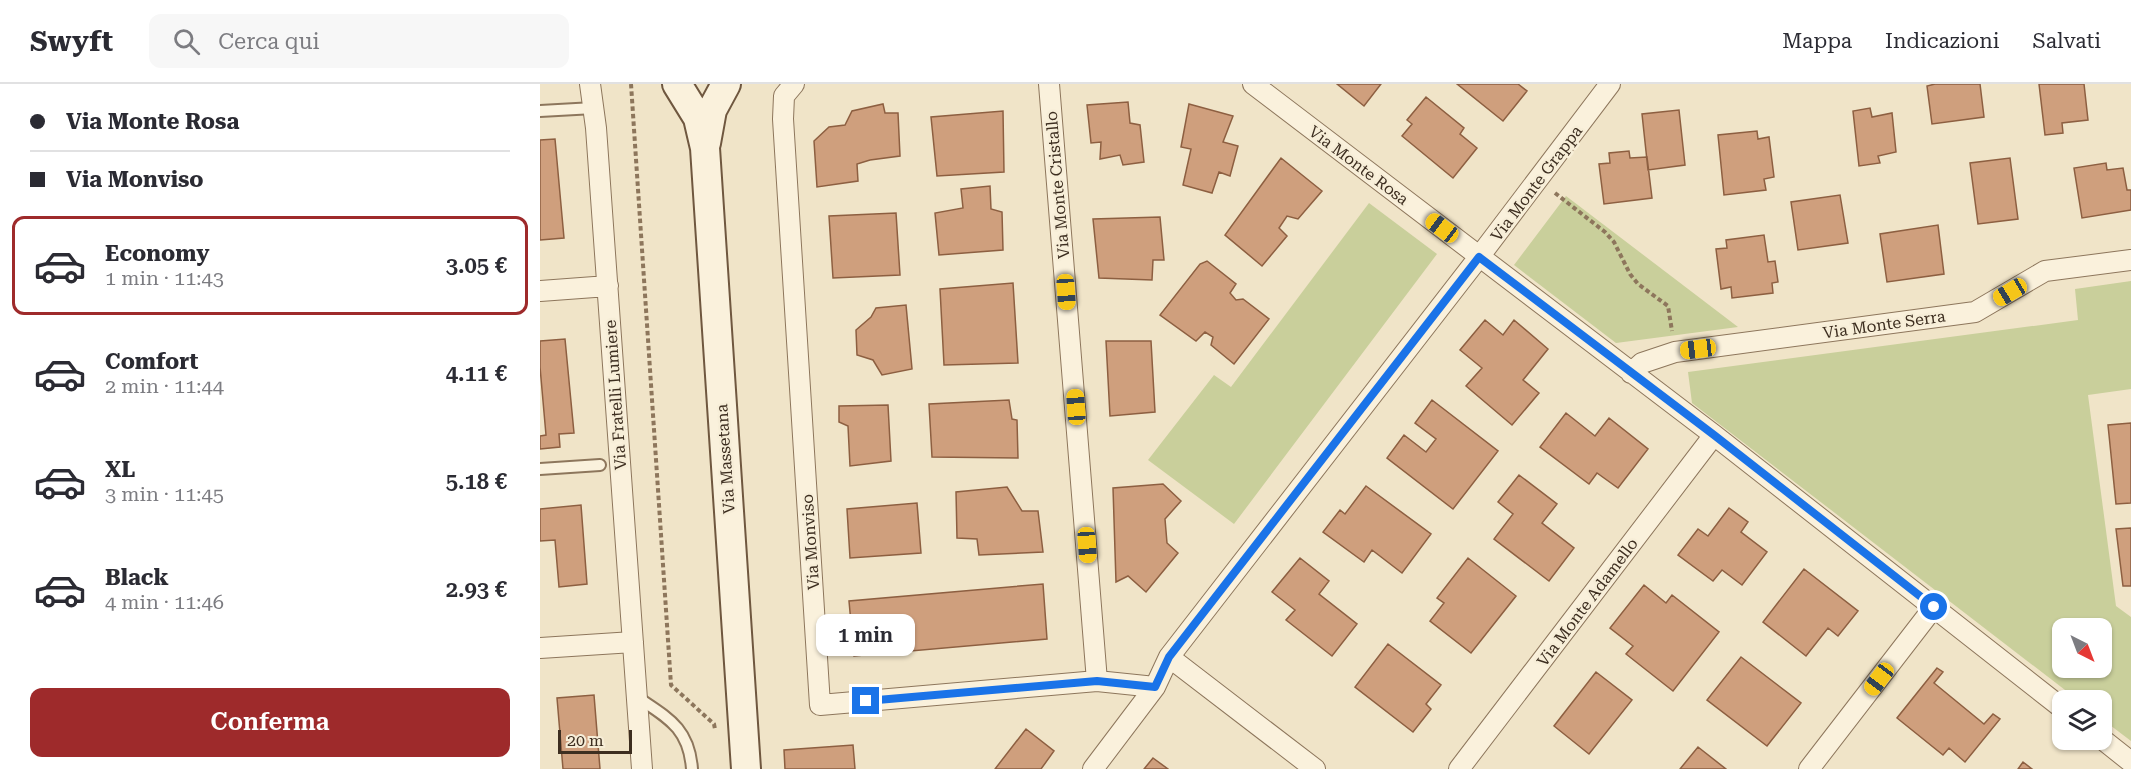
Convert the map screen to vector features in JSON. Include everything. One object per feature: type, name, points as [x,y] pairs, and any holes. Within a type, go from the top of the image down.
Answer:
[{"type":"main road","name":"Via Massetana","points":[[677,84],[698,118],[705,148],[746,769]]},
{"type":"main road","name":"Via Massetana","points":[[705,148],[712,110],[726,84]]},
{"type":"street","name":"Via Monviso","points":[[794,84],[784,96],[783,119],[820,705],[1097,681],[1155,687]]},
{"type":"street","name":"Via Monte Cristallo","points":[[1049,84],[1097,681]]},
{"type":"street","name":"Via Monte Rosa","points":[[1253,84],[1714,435],[2052,700]]},
{"type":"street","name":"Via Monte Grappa","points":[[1093,769],[1155,687],[1169,657],[1610,84]]},
{"type":"street","name":"Via Fratelli Lumiere","points":[[593,92],[642,769]]},
{"type":"street","name":"Via Monte Serra","points":[[1631,373],[1642,363],[1675,352],[1975,312],[2045,271],[2131,260]]},
{"type":"street","points":[[540,291],[608,286]]},
{"type":"street","name":"Via Monte Adamello","points":[[1460,769],[1714,435]]},
{"type":"street","points":[[1809,769],[1934,607]]},
{"type":"street","points":[[540,648],[633,642]]},
{"type":"street","points":[[1169,657],[1315,769]]},
{"type":"street","points":[[2112,747],[2131,762]]},
{"type":"lane","points":[[540,111],[593,92]]},
{"type":"lane","points":[[540,469],[600,465]]},
{"type":"lane","points":[[637,697],[668,718],[682,732],[689,748],[692,769]]},
{"type":"path","points":[[632,84],[671,685],[714,724],[715,736]]},
{"type":"path","points":[[1537,180],[1605,232],[1614,242],[1630,274],[1638,284],[1668,306],[1675,352]]},
{"type":"green space","points":[[1566,196],[1738,327],[1616,343],[1514,265]]},
{"type":"green space","points":[[1369,203],[1437,254],[1234,524],[1148,460],[1214,375],[1231,387]]},
{"type":"green space","points":[[2131,281],[2131,389],[2088,395],[2116,606],[2131,617],[2131,741],[2112,727],[2112,690],[2065,690],[1692,403],[1688,372],[2078,320],[2075,289]]},
{"type":"building","points":[[1337,84],[1381,84],[1364,106]]},
{"type":"building","points":[[1457,84],[1518,84],[1527,91],[1503,121]]},
{"type":"building","points":[[1980,84],[1984,117],[1932,124],[1927,86]]},
{"type":"building","points":[[2039,84],[2084,84],[2088,120],[2062,123],[2063,133],[2045,135]]},
{"type":"building","points":[[1426,97],[1464,128],[1460,134],[1477,148],[1453,178],[1402,136],[1412,124],[1407,120]]},
{"type":"building","points":[[1128,102],[1130,123],[1140,125],[1144,162],[1123,165],[1120,155],[1100,159],[1101,142],[1091,143],[1087,105]]},
{"type":"building","points":[[883,104],[885,113],[898,113],[900,156],[857,164],[858,181],[817,187],[814,141],[829,127],[845,125],[852,111]]},
{"type":"building","points":[[1189,104],[1233,116],[1223,142],[1238,146],[1230,176],[1219,172],[1212,193],[1183,185],[1191,149],[1181,147]]},
{"type":"building","points":[[1870,108],[1872,117],[1892,113],[1896,152],[1878,156],[1880,163],[1859,166],[1853,111]]},
{"type":"building","points":[[1679,110],[1685,165],[1648,170],[1642,114]]},
{"type":"building","points":[[1003,111],[1004,172],[937,176],[931,117]]},
{"type":"building","points":[[1757,131],[1758,139],[1769,137],[1774,177],[1764,179],[1766,190],[1724,195],[1718,135]]},
{"type":"building","points":[[555,139],[564,238],[540,240],[540,140]]},
{"type":"building","points":[[1629,151],[1630,158],[1647,157],[1652,198],[1604,204],[1599,164],[1610,163],[1609,153]]},
{"type":"building","points":[[1281,158],[1322,191],[1298,219],[1287,216],[1279,228],[1287,236],[1262,266],[1225,235]]},
{"type":"building","points":[[2010,158],[2018,219],[1978,224],[1970,163]]},
{"type":"building","points":[[2106,163],[2107,170],[2123,168],[2127,190],[2131,190],[2131,210],[2082,218],[2074,168]]},
{"type":"building","points":[[990,186],[991,209],[1002,212],[1003,250],[939,255],[935,213],[963,208],[961,189]]},
{"type":"building","points":[[1840,195],[1848,243],[1798,250],[1791,202]]},
{"type":"building","points":[[896,213],[900,275],[833,278],[829,216]]},
{"type":"building","points":[[1160,217],[1164,260],[1153,260],[1152,280],[1099,278],[1093,219]]},
{"type":"building","points":[[1938,225],[1944,274],[1887,282],[1880,234]]},
{"type":"building","points":[[1764,235],[1768,262],[1775,261],[1778,282],[1772,283],[1773,293],[1732,298],[1731,287],[1721,289],[1716,249],[1727,248],[1726,240]]},
{"type":"building","points":[[1207,261],[1236,284],[1230,293],[1236,300],[1243,299],[1269,319],[1234,364],[1211,345],[1213,337],[1205,332],[1196,341],[1160,315],[1200,264]]},
{"type":"building","points":[[1013,283],[1018,363],[944,365],[940,289]]},
{"type":"building","points":[[906,305],[912,369],[882,375],[873,360],[857,355],[856,330],[871,317],[876,308]]},
{"type":"building","points":[[1485,320],[1503,335],[1514,320],[1548,349],[1523,380],[1539,393],[1512,425],[1466,386],[1482,368],[1460,350]]},
{"type":"building","points":[[565,339],[574,433],[559,434],[560,447],[540,449],[540,436],[546,435],[540,341]]},
{"type":"building","points":[[1106,341],[1151,341],[1155,412],[1110,416]]},
{"type":"building","points":[[1009,400],[1012,419],[1017,420],[1018,458],[932,457],[929,404]]},
{"type":"building","points":[[1432,400],[1498,451],[1453,509],[1387,458],[1404,435],[1426,452],[1436,439],[1415,423]]},
{"type":"building","points":[[888,405],[891,461],[850,466],[848,426],[839,422],[839,406]]},
{"type":"building","points":[[1566,413],[1595,436],[1609,418],[1648,449],[1618,488],[1597,473],[1589,484],[1540,447]]},
{"type":"building","points":[[2131,423],[2131,503],[2116,504],[2108,425]]},
{"type":"building","points":[[1519,475],[1557,504],[1542,523],[1574,548],[1549,581],[1494,539],[1513,514],[1498,502]]},
{"type":"building","points":[[1163,484],[1181,501],[1165,519],[1167,543],[1178,553],[1146,592],[1128,576],[1116,582],[1113,488]]},
{"type":"building","points":[[1366,486],[1431,534],[1402,573],[1372,550],[1364,562],[1323,532],[1340,510],[1345,514]]},
{"type":"building","points":[[1007,487],[1022,511],[1038,511],[1043,552],[979,555],[977,539],[957,538],[956,492]]},
{"type":"building","points":[[917,503],[921,553],[850,558],[847,509]]},
{"type":"building","points":[[581,505],[587,584],[559,587],[555,540],[540,541],[540,509]]},
{"type":"building","points":[[1729,508],[1748,522],[1741,532],[1767,552],[1742,585],[1722,570],[1713,581],[1678,555],[1698,529],[1708,536]]},
{"type":"building","points":[[2131,528],[2131,586],[2123,586],[2116,529]]},
{"type":"building","points":[[1300,558],[1329,581],[1319,594],[1357,624],[1332,656],[1286,620],[1295,610],[1272,592]]},
{"type":"building","points":[[1468,558],[1516,596],[1471,653],[1430,621],[1444,603],[1437,598]]},
{"type":"building","points":[[1804,569],[1858,611],[1838,636],[1828,628],[1806,656],[1763,622]]},
{"type":"building","points":[[1043,584],[1047,639],[854,656],[849,601]]},
{"type":"building","points":[[1644,585],[1666,603],[1672,595],[1719,632],[1673,691],[1626,654],[1633,646],[1610,628]]},
{"type":"building","points":[[1388,644],[1441,685],[1426,704],[1431,709],[1413,732],[1355,687]]},
{"type":"building","points":[[1741,657],[1801,703],[1767,746],[1707,700]]},
{"type":"building","points":[[1937,668],[1943,672],[1934,683],[1984,724],[1993,714],[2000,719],[1965,762],[1949,748],[1943,755],[1897,718]]},
{"type":"building","points":[[1596,672],[1632,700],[1589,754],[1554,726]]},
{"type":"building","points":[[594,695],[600,769],[563,769],[557,698]]},
{"type":"building","points":[[1026,729],[1054,751],[1041,769],[995,769]]},
{"type":"building","points":[[853,745],[855,769],[785,769],[784,750]]},
{"type":"building","points":[[1698,747],[1726,769],[1680,769]]},
{"type":"building","points":[[1153,758],[1168,769],[1144,769]]},
{"type":"building","points":[[2023,762],[2032,769],[2018,769]]},
{"type":"route","points":[[866,701],[1097,681],[1155,687],[1169,657],[1479,257],[1714,435],[1934,607]]}]
